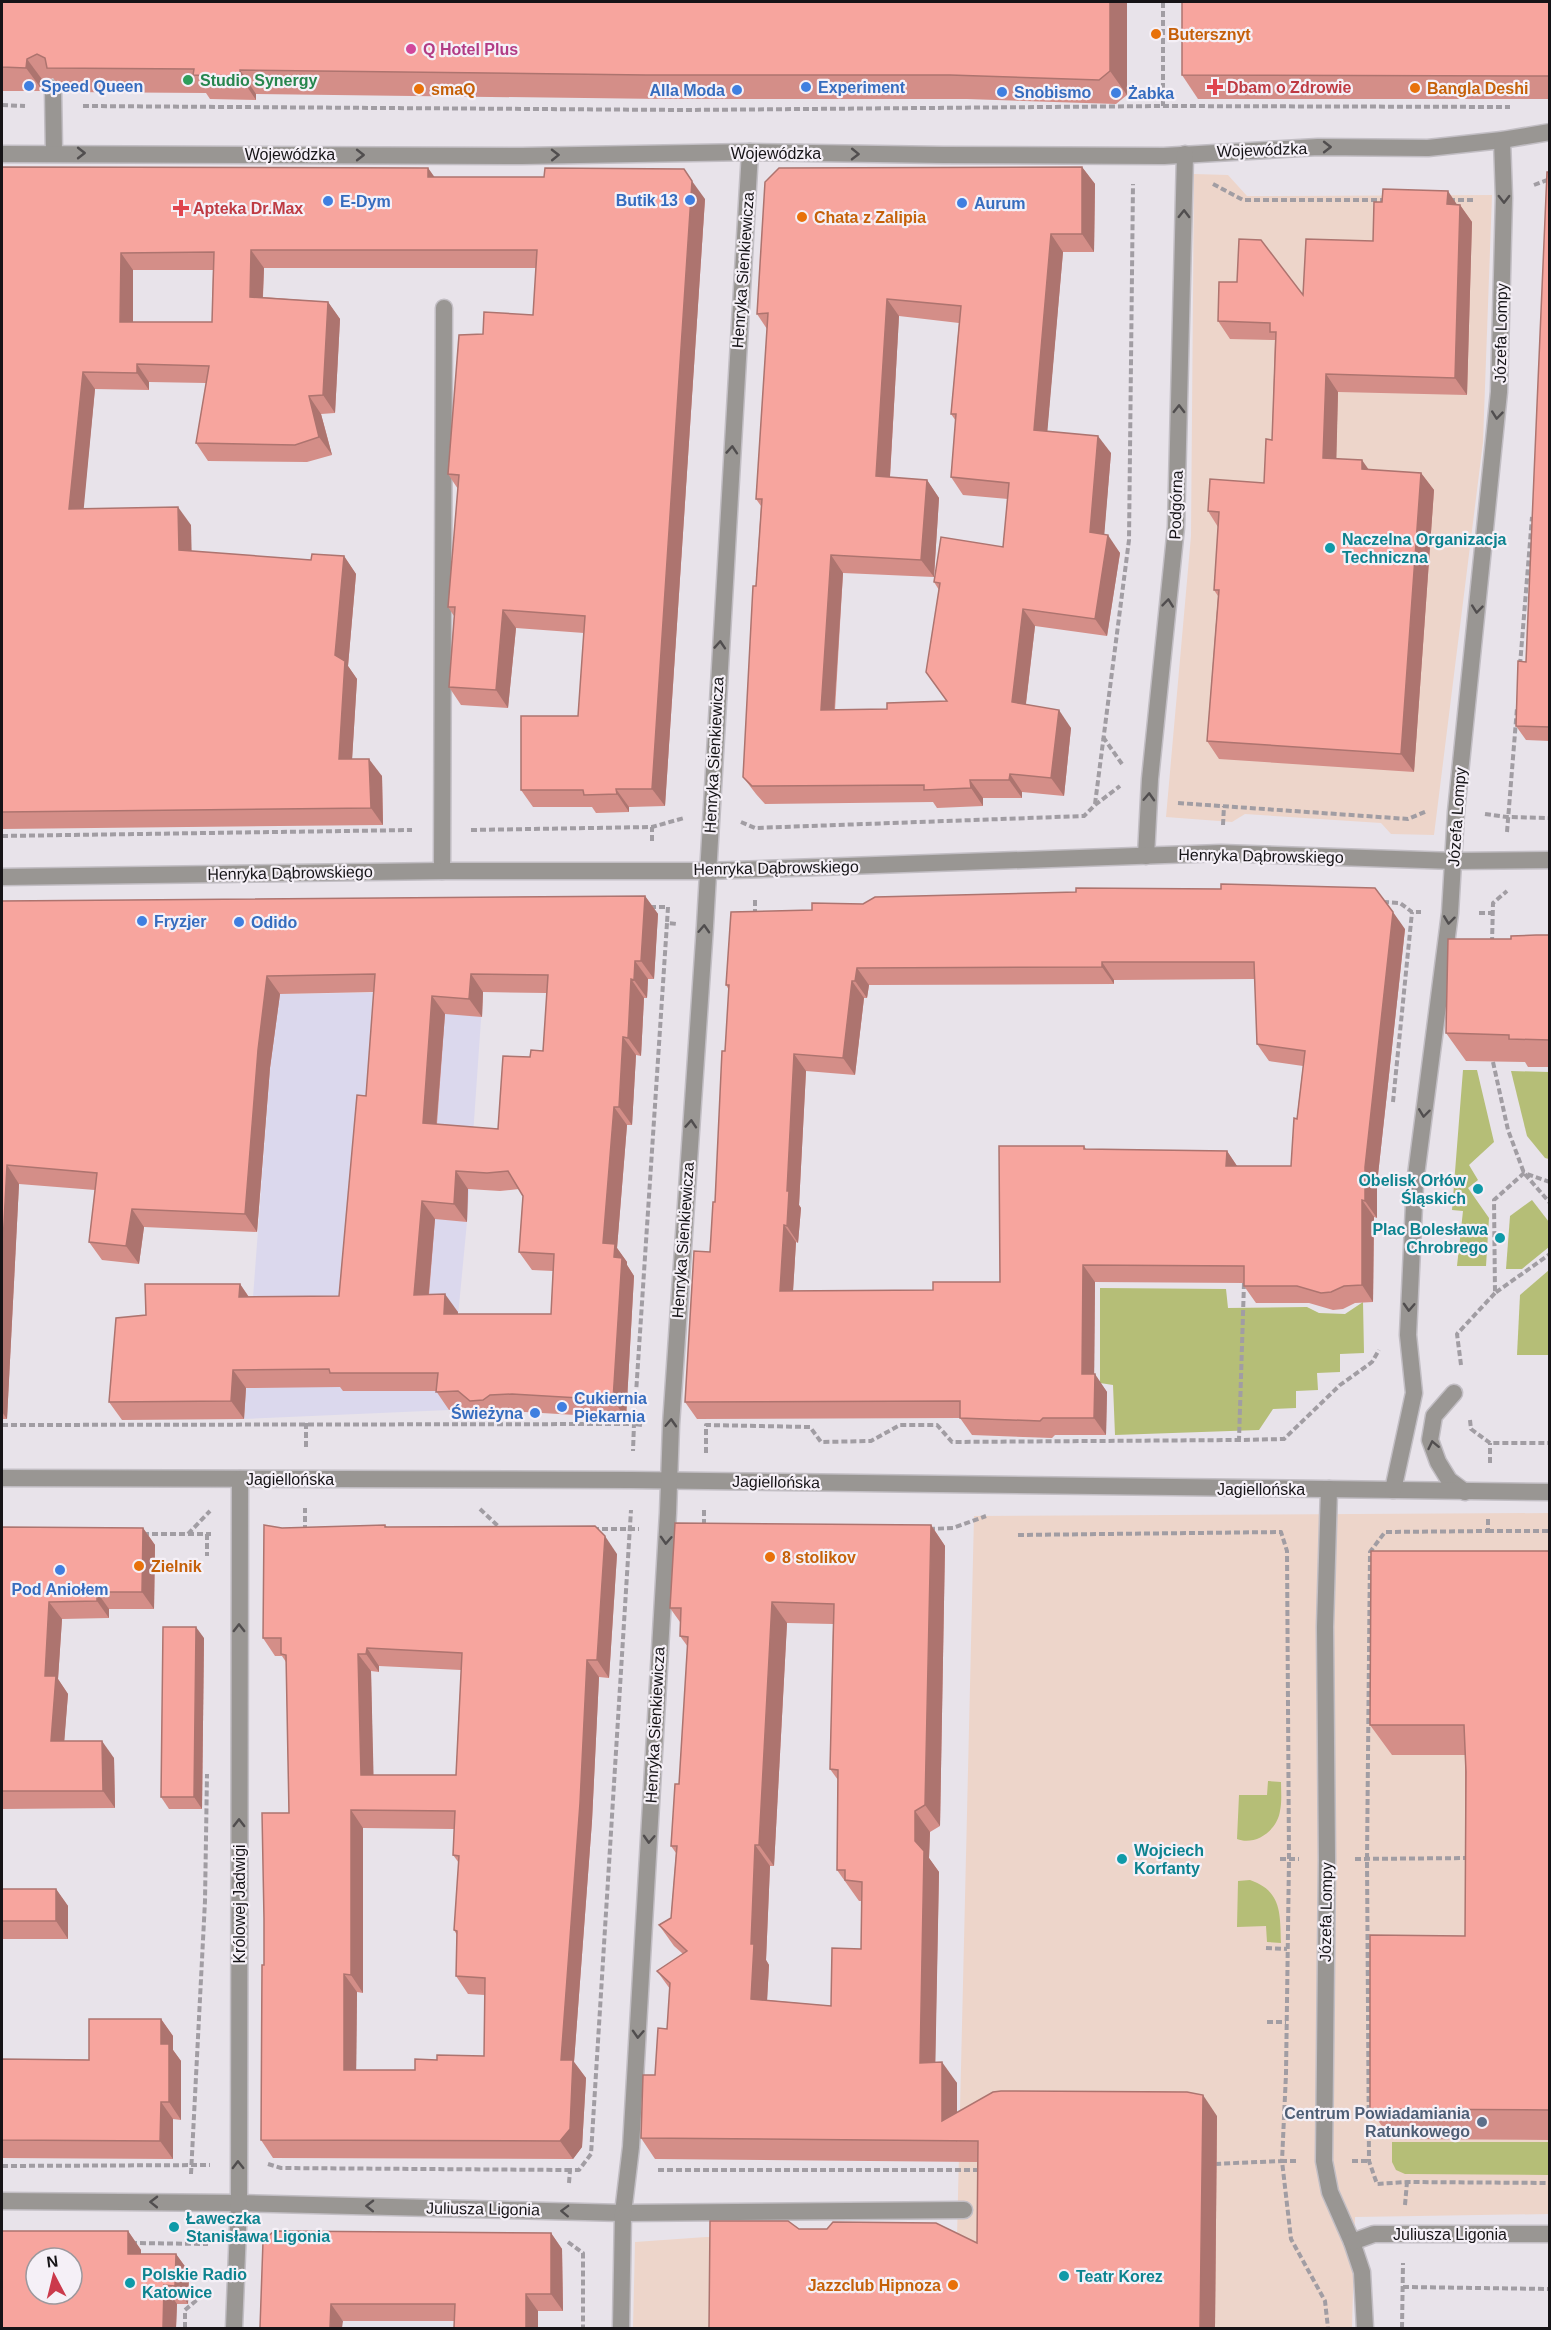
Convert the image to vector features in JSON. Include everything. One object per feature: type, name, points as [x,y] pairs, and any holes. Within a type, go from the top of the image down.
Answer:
[{"type":"street","points":[[53,88],[54,153]]},
{"type":"street","name":"Wojewódzka","points":[[2,154],[522,156],[750,152],[977,156],[1164,156],[1318,147],[1428,148],[1502,141],[1550,132]]},
{"type":"street","name":"Józefa Lompy","points":[[1393,1490],[1414,1393],[1407,1335],[1415,1183],[1450,913],[1456,812],[1499,392],[1504,198],[1502,141]]},
{"type":"street","name":"Henryka Sienkiewicza","points":[[621,2328],[623,2213],[631,2147],[668,1513],[671,1425],[750,152]]},
{"type":"street","name":"Podgórna","points":[[1146,856],[1150,779],[1176,527],[1185,154]]},
{"type":"street","points":[[442,871],[444,308]]},
{"type":"street","name":"Henryka Dąbrowskiego","points":[[2,877],[442,871],[707,871],[1221,853],[1454,861],[1550,860]]},
{"type":"street","points":[[1454,1393],[1434,1416],[1430,1440],[1437,1462],[1449,1480],[1465,1492]]},
{"type":"street","name":"Jagiellońska","points":[[2,1478],[669,1481],[1550,1492]]},
{"type":"street","name":"Królowej Jadwigi","points":[[234,2328],[239,2203],[240,1479]]},
{"type":"street","name":"Józefa Lompy","points":[[1329,1489],[1325,1628],[1327,1859],[1324,2161],[1330,2192],[1352,2242],[1362,2272],[1365,2328]]},
{"type":"street","name":"Juliusza Ligonia","points":[[2,2201],[239,2203],[623,2213],[964,2210]]},
{"type":"street","name":"Juliusza Ligonia","points":[[1352,2242],[1374,2234],[1550,2234]]},
{"type":"path","points":[[1163,2],[1163,106]]},
{"type":"path","points":[[2,105],[673,110],[1515,106]]},
{"type":"path","points":[[1547,179],[1547,191]]},
{"type":"path","points":[[1095,805],[1129,540],[1133,180],[1136,181]]},
{"type":"path","points":[[1210,193],[1210,182],[1243,200],[1386,200]]},
{"type":"path","points":[[1446,200],[1482,200]]},
{"type":"path","points":[[1520,671],[1533,511]]},
{"type":"path","points":[[1507,818],[1517,705]]},
{"type":"path","points":[[1103,737],[1125,769]]},
{"type":"path","points":[[755,828],[1084,816],[1122,784]]},
{"type":"path","points":[[1224,806],[1408,819]]},
{"type":"path","points":[[2,836],[652,827]]},
{"type":"path","points":[[1492,948],[1493,903],[1508,890]]},
{"type":"path","points":[[1400,903],[1412,912]]},
{"type":"path","points":[[649,907],[668,907],[667,923]]},
{"type":"path","points":[[744,915],[767,914]]},
{"type":"path","points":[[1493,1062],[1508,1130],[1524,1173],[1550,1203]]},
{"type":"path","points":[[1524,1173],[1550,1182]]},
{"type":"path","points":[[1495,1293],[1494,1200],[1524,1173]]},
{"type":"path","points":[[1462,1373],[1457,1334],[1495,1293],[1550,1254]]},
{"type":"path","points":[[1239,1440],[1244,1283]]},
{"type":"path","points":[[582,1529],[639,1530],[656,1512],[680,1512],[697,1530],[704,1529],[706,1425],[810,1427],[821,1442],[871,1442],[900,1425],[937,1425],[952,1442],[1284,1439],[1340,1385],[1372,1362],[1382,1343]]},
{"type":"path","points":[[1468,1411],[1471,1429],[1490,1443],[1550,1443]]},
{"type":"path","points":[[2,1425],[634,1424]]},
{"type":"path","points":[[926,1529],[966,1525]]},
{"type":"path","points":[[487,1527],[511,1527]]},
{"type":"path","points":[[2,2166],[265,2164],[281,2168],[579,2170],[591,2154],[630,1529]]},
{"type":"path","points":[[296,1532],[316,1531]]},
{"type":"path","points":[[1488,1531],[1550,1531]]},
{"type":"path","points":[[1018,1535],[1281,1532],[1287,1551],[1289,1859],[1282,2161],[1212,2164]]},
{"type":"path","points":[[1385,1532],[1370,1552],[1367,1847],[1369,2161],[1377,2184],[1407,2182],[1550,2183]]},
{"type":"path","points":[[142,1534],[239,1533]]},
{"type":"path","points":[[207,1534],[207,1557]]},
{"type":"path","points":[[191,2165],[205,1901],[207,1763]]},
{"type":"path","points":[[1388,1858],[1476,1858]]},
{"type":"path","points":[[1266,1948],[1287,1949]]},
{"type":"path","points":[[1267,2022],[1286,2022]]},
{"type":"path","points":[[568,2243],[570,2170]]},
{"type":"path","points":[[651,2170],[990,2170]]},
{"type":"path","points":[[130,2243],[238,2244]]},
{"type":"path","points":[[557,2243],[568,2243],[583,2253],[583,2328]]},
{"type":"path","points":[[208,2244],[208,2254]]},
{"type":"path","points":[[185,2328],[185,2310],[206,2292],[206,2283]]},
{"type":"path","points":[[1403,2288],[1550,2289]]},
{"type":"shaded area","points":[[1194,174],[1228,175],[1247,196],[1492,195],[1483,442],[1434,835],[1391,834],[1381,823],[1245,814],[1232,822],[1166,817],[1191,536]]},
{"type":"shaded area","points":[[483,991],[467,1222],[449,1410],[244,1419],[270,1068],[280,994]]},
{"type":"shaded area","points":[[1549,1513],[1549,2214],[1355,2217],[1352,2328],[633,2328],[635,2242],[706,2237],[957,2238],[974,1516]]},
{"type":"green space","points":[[1463,1070],[1477,1070],[1494,1142],[1469,1165],[1478,1180],[1468,1188],[1489,1218],[1486,1266],[1457,1266],[1463,1211],[1452,1210]]},
{"type":"green space","points":[[1511,1071],[1549,1072],[1549,1159],[1545,1158],[1527,1136]]},
{"type":"green space","points":[[1532,1200],[1549,1222],[1549,1247],[1522,1269],[1506,1269],[1510,1216]]},
{"type":"green space","points":[[1549,1270],[1549,1355],[1517,1355],[1520,1295]]},
{"type":"green space","points":[[1100,1288],[1226,1289],[1228,1308],[1307,1307],[1319,1313],[1345,1314],[1363,1302],[1364,1353],[1340,1354],[1340,1372],[1317,1373],[1318,1390],[1296,1391],[1296,1408],[1273,1409],[1259,1430],[1115,1435],[1113,1385],[1100,1383]]},
{"type":"green space","points":[[1268,1781],[1281,1782],[1281,1808],[1275,1825],[1258,1838],[1244,1841],[1237,1839],[1239,1795],[1267,1795]]},
{"type":"green space","points":[[1250,1880],[1268,1890],[1274,1897],[1279,1913],[1281,1943],[1267,1942],[1266,1926],[1237,1927],[1238,1881]]},
{"type":"green space","points":[[1392,2142],[1549,2142],[1549,2175],[1405,2174],[1396,2170],[1392,2162]]},
{"type":"building","points":[[2,2],[1110,2],[1110,71],[1099,80],[950,75],[646,75],[240,70],[240,76],[193,75],[194,69],[47,68],[45,58],[37,54],[27,59],[26,68],[2,67]]},
{"type":"building","points":[[1182,2],[1550,2],[1550,76],[1182,75]]},
{"type":"building","points":[[2,167],[428,168],[428,177],[544,177],[545,168],[684,169],[692,181],[652,789],[616,789],[617,794],[584,795],[583,790],[521,790],[521,716],[578,716],[585,616],[503,610],[496,690],[449,687],[455,607],[448,607],[459,475],[448,474],[459,335],[483,334],[484,312],[533,315],[537,250],[251,250],[250,297],[328,302],[323,395],[309,396],[319,437],[295,445],[196,443],[209,366],[137,364],[137,373],[83,372],[69,509],[178,507],[179,550],[311,560],[312,554],[344,556],[335,655],[345,661],[339,759],[369,759],[371,808],[2,812]],"holes":[[[214,252],[212,322],[120,322],[121,253]]]},
{"type":"building","points":[[1082,167],[1082,234],[1051,234],[1034,430],[1098,436],[1090,532],[1108,535],[1095,619],[1023,609],[1012,702],[1059,710],[1051,778],[1010,774],[1009,780],[970,780],[971,788],[924,790],[924,785],[752,786],[743,777],[753,586],[756,586],[762,499],[756,499],[768,313],[757,314],[765,182],[779,168]],"holes":[[[887,299],[961,306],[951,414],[956,414],[951,477],[1009,483],[1003,547],[941,537],[934,582],[940,583],[926,672],[947,701],[887,703],[887,709],[821,710],[831,555],[921,560],[927,480],[876,476]]]},
{"type":"building","points":[[1547,172],[1550,172],[1550,727],[1516,726],[1518,661],[1526,662]]},
{"type":"building","points":[[1383,189],[1448,191],[1447,204],[1460,205],[1455,378],[1326,374],[1323,458],[1362,460],[1362,469],[1421,473],[1401,754],[1207,741],[1219,590],[1214,590],[1219,512],[1208,511],[1210,479],[1264,483],[1266,439],[1272,440],[1276,332],[1270,332],[1270,323],[1218,321],[1219,282],[1237,282],[1239,239],[1261,240],[1303,295],[1306,239],[1373,241],[1374,202],[1382,202]]},
{"type":"building","points":[[1221,884],[1375,888],[1393,912],[1365,1167],[1365,1201],[1362,1200],[1362,1285],[1344,1286],[1331,1292],[1321,1293],[1297,1286],[1244,1286],[1244,1266],[1083,1265],[1082,1374],[1095,1374],[1094,1418],[1043,1418],[1040,1421],[960,1418],[960,1401],[685,1402],[694,1251],[710,1252],[713,1202],[715,1202],[722,1051],[725,1051],[729,985],[726,985],[731,912],[812,910],[812,903],[863,904],[875,897],[1076,892],[1076,888],[1221,889]],"holes":[[[1102,962],[1254,962],[1257,1044],[1305,1051],[1297,1119],[1294,1118],[1291,1166],[1226,1166],[1227,1151],[1084,1149],[1084,1146],[999,1146],[1000,1282],[933,1282],[933,1290],[780,1291],[784,1225],[787,1226],[794,1054],[843,1058],[852,981],[855,981],[857,968],[1102,967]]]},
{"type":"building","points":[[645,896],[641,961],[635,961],[634,980],[631,979],[628,1038],[623,1037],[619,1107],[614,1107],[603,1243],[615,1244],[614,1257],[622,1258],[613,1400],[512,1394],[490,1395],[483,1400],[470,1401],[458,1391],[436,1392],[438,1373],[330,1373],[329,1369],[233,1370],[231,1401],[109,1402],[116,1318],[146,1315],[145,1284],[240,1284],[239,1297],[339,1296],[357,1095],[366,1096],[375,974],[267,976],[258,1050],[245,1214],[132,1209],[126,1246],[89,1242],[97,1173],[7,1165],[2,1262],[2,901]],"holes":[[[471,974],[548,975],[543,1051],[531,1050],[530,1057],[503,1056],[498,1129],[423,1123],[432,996],[469,999]],[[456,1171],[487,1173],[508,1171],[523,1196],[519,1252],[554,1254],[551,1314],[444,1314],[445,1294],[414,1295],[422,1201],[454,1204]]]},
{"type":"building","points":[[1550,935],[1550,1040],[1509,1039],[1509,1035],[1446,1033],[1448,939],[1511,939],[1511,936]]},
{"type":"building","points":[[675,1523],[931,1525],[925,1805],[915,1811],[915,1841],[924,1851],[920,2063],[942,2062],[942,2121],[993,2092],[1001,2091],[1187,2092],[1203,2095],[1200,2328],[709,2328],[710,2221],[788,2221],[799,2229],[827,2229],[833,2222],[936,2223],[977,2243],[978,2141],[641,2138],[643,2075],[655,2075],[658,2028],[667,2029],[670,1983],[657,1971],[687,1951],[659,1925],[671,1918],[677,1846],[671,1846],[675,1784],[679,1784],[688,1637],[680,1636],[681,1608],[670,1608]],"holes":[[[772,1602],[834,1604],[830,1769],[838,1770],[837,1870],[845,1870],[845,1880],[862,1882],[861,1949],[832,1948],[831,2006],[751,1999],[755,1845],[759,1845]]]},
{"type":"building","points":[[264,1525],[282,1528],[385,1525],[385,1527],[595,1526],[605,1536],[597,1660],[587,1660],[580,1803],[561,2060],[573,2060],[570,2129],[560,2141],[261,2140],[262,1965],[264,1965],[262,1813],[289,1813],[286,1655],[281,1654],[281,1638],[263,1638]],"holes":[[[367,1648],[462,1653],[456,1775],[361,1775],[358,1654],[366,1654]],[[351,1810],[455,1811],[453,1855],[459,1856],[454,1930],[457,1931],[456,1976],[485,1978],[484,2056],[437,2055],[437,2060],[415,2059],[415,2070],[344,2070],[344,1974],[351,1975]]]},
{"type":"building","points":[[2,1527],[143,1528],[142,1592],[97,1592],[97,1601],[49,1602],[45,1676],[56,1676],[51,1741],[102,1741],[103,1791],[2,1791]]},
{"type":"building","points":[[1371,1551],[1550,1551],[1550,2110],[1370,2109],[1370,1935],[1465,1936],[1466,1772],[1464,1725],[1370,1725]]},
{"type":"building","points":[[163,1627],[196,1627],[194,1797],[161,1797]]},
{"type":"building","points":[[2,1889],[56,1889],[56,1921],[2,1921]]},
{"type":"building","points":[[89,2019],[161,2019],[161,2044],[169,2044],[169,2102],[161,2102],[160,2141],[2,2140],[2,2059],[89,2060]]},
{"type":"building","name":"Polskie Radio Katowice","points":[[2,2231],[128,2231],[128,2254],[176,2254],[175,2286],[164,2285],[163,2328],[2,2328]]},
{"type":"building","points":[[274,2231],[551,2233],[551,2294],[526,2294],[526,2328],[454,2328],[455,2304],[331,2304],[330,2328],[260,2328],[263,2241]]},
{"type":"place","name":"Butersznyt","points":[[1156,34]]},
{"type":"place","name":"Q Hotel Plus","points":[[411,49]]},
{"type":"place","name":"Studio Synergy","points":[[188,80]]},
{"type":"place","name":"Speed Queen","points":[[29,86]]},
{"type":"place","name":"Experiment","points":[[806,87]]},
{"type":"place","name":"Dbam o Zdrowie","points":[[1215,87]]},
{"type":"place","name":"Bangla Deshi","points":[[1415,88]]},
{"type":"place","name":"smaQ","points":[[419,89]]},
{"type":"place","name":"Alla Moda","points":[[737,90]]},
{"type":"place","name":"Snobismo","points":[[1002,92]]},
{"type":"place","name":"Żabka","points":[[1116,93]]},
{"type":"place","name":"Butik 13","points":[[690,200]]},
{"type":"place","name":"E-Dym","points":[[328,201]]},
{"type":"place","name":"Aurum","points":[[962,203]]},
{"type":"place","name":"Apteka Dr.Max","points":[[181,208]]},
{"type":"place","name":"Chata z Zalipia","points":[[802,217]]},
{"type":"place","name":"Naczelna Organizacja Techniczna","points":[[1330,548]]},
{"type":"place","name":"Fryzjer","points":[[142,921]]},
{"type":"place","name":"Odido","points":[[239,922]]},
{"type":"place","name":"Obelisk Orłów Śląskich","points":[[1478,1189]]},
{"type":"place","name":"Plac Bolesława Chrobrego","points":[[1500,1238]]},
{"type":"place","name":"Cukiernia Piekarnia","points":[[562,1407]]},
{"type":"place","name":"Świeżyna","points":[[535,1413]]},
{"type":"place","name":"8 stolikov","points":[[770,1557]]},
{"type":"place","name":"Zielnik","points":[[139,1566]]},
{"type":"place","name":"Pod Aniołem","points":[[60,1570]]},
{"type":"place","name":"Wojciech Korfanty","points":[[1122,1859]]},
{"type":"place","name":"Centrum Powiadamiania Ratunkowego","points":[[1482,2122]]},
{"type":"place","name":"Ławeczka Stanisława Ligonia","points":[[174,2227]]},
{"type":"place","name":"Teatr Korez","points":[[1064,2276]]},
{"type":"place","name":"Polskie Radio Katowice","points":[[130,2283]]},
{"type":"place","name":"Jazzclub Hipnoza","points":[[953,2285]]}]
